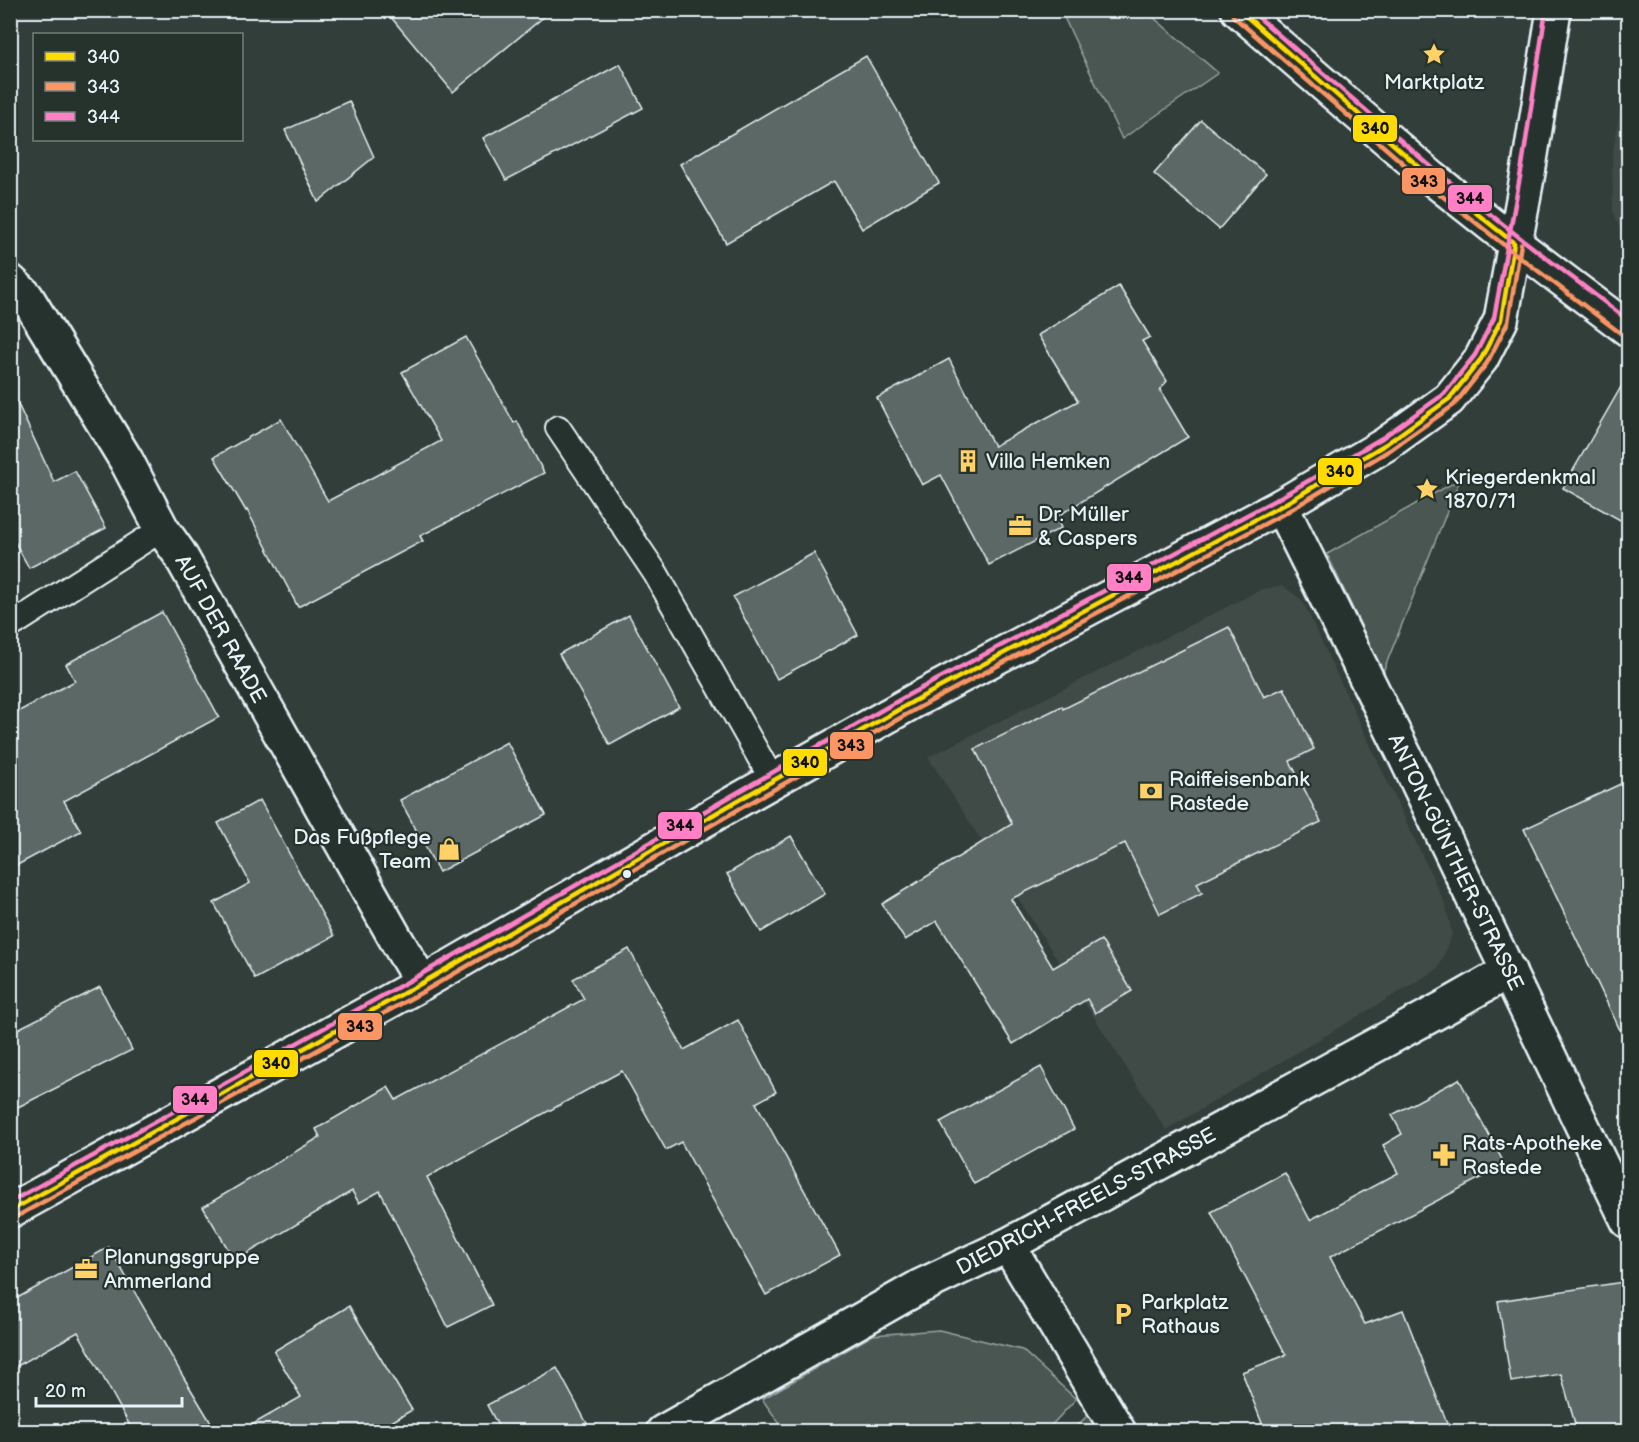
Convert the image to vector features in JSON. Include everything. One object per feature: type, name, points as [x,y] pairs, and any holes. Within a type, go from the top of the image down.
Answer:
[{"type":"street","points":[[1238,10],[1432,178],[1629,329]]},
{"type":"street","points":[[10,1211],[422,983],[914,701],[1281,506],[1386,444],[1449,399],[1481,358],[1501,320],[1529,167],[1554,10]]},
{"type":"street","name":"AUF DER RAADE","points":[[10,281],[26,296],[126,460],[162,529],[179,553],[422,983]]},
{"type":"street","name":"ANTON-GÜNTHER-STRASSE","points":[[1281,506],[1405,756],[1629,1221]]},
{"type":"street","name":"DIEDRICH-FREELS-STRASSE","points":[[663,1431],[919,1287],[1008,1245],[1509,971]]},
{"type":"street","points":[[1008,1245],[1119,1431]]},
{"type":"lane","points":[[558,428],[656,574],[773,781]]},
{"type":"lane","points":[[10,626],[162,529]]},
{"type":"shaded area","points":[[1061,11],[1146,11],[1218,73],[1122,139]]},
{"type":"shaded area","points":[[1628,64],[1628,247],[1613,212],[1612,157]]},
{"type":"shaded area","points":[[1460,479],[1383,672],[1327,554]]},
{"type":"shaded area","points":[[1283,586],[1302,600],[1446,906],[1452,934],[1438,969],[1166,1130],[928,757],[1262,589]]},
{"type":"shaded area","points":[[939,1330],[1022,1350],[1076,1399],[1045,1432],[785,1431],[762,1399],[873,1335]]},
{"type":"shaded area","points":[[1089,1414],[1099,1431],[1072,1431]]},
{"type":"building","points":[[385,10],[552,10],[453,92]]},
{"type":"building","points":[[866,56],[939,183],[862,229],[834,181],[726,243],[680,164]]},
{"type":"building","points":[[620,64],[643,108],[506,180],[483,138]]},
{"type":"building","points":[[349,101],[374,157],[318,202],[285,130]]},
{"type":"building","points":[[1201,120],[1266,174],[1219,229],[1154,174]]},
{"type":"building","points":[[1119,286],[1150,337],[1142,341],[1167,381],[1160,390],[1188,437],[1056,517],[1061,528],[989,565],[941,475],[922,485],[877,398],[949,359],[994,446],[1078,401],[1038,335]]},
{"type":"building","points":[[466,337],[514,423],[517,421],[544,473],[420,536],[423,541],[298,607],[247,510],[214,457],[281,419],[328,501],[441,441],[402,372]]},
{"type":"building","points":[[1629,373],[1629,525],[1563,488]]},
{"type":"building","points":[[10,387],[54,482],[75,471],[106,528],[29,568],[10,533]]},
{"type":"building","points":[[814,553],[858,635],[777,679],[733,597]]},
{"type":"building","points":[[162,612],[219,717],[64,801],[81,831],[10,869],[10,716],[75,681],[66,664]]},
{"type":"building","points":[[629,615],[679,707],[610,745],[559,654]]},
{"type":"building","name":"Raiffeisenbank Rastede","points":[[1229,627],[1264,697],[1284,688],[1314,749],[1290,761],[1321,822],[1197,883],[1202,893],[1160,914],[1125,843],[1011,899],[1053,968],[1101,940],[1132,991],[1095,1013],[1087,999],[1013,1044],[937,921],[905,940],[882,904],[1012,824],[975,749],[1062,706],[1063,709]]},
{"type":"building","points":[[507,742],[546,815],[439,872],[400,800]]},
{"type":"building","points":[[1629,780],[1629,1049],[1524,829]]},
{"type":"building","points":[[260,800],[334,936],[255,979],[214,903],[250,883],[218,823]]},
{"type":"building","points":[[791,836],[825,894],[761,932],[727,874]]},
{"type":"building","points":[[629,949],[684,1050],[738,1020],[776,1092],[756,1103],[840,1255],[766,1295],[681,1142],[666,1150],[622,1071],[427,1177],[492,1305],[448,1327],[380,1191],[359,1203],[352,1191],[235,1261],[203,1207],[320,1137],[316,1129],[388,1087],[396,1100],[584,999],[573,979]]},
{"type":"building","points":[[100,987],[132,1050],[10,1111],[10,1033]]},
{"type":"building","points":[[1041,1067],[1074,1129],[974,1184],[940,1122]]},
{"type":"building","points":[[1459,1079],[1505,1165],[1330,1257],[1365,1324],[1403,1310],[1450,1431],[1265,1431],[1242,1372],[1286,1355],[1211,1212],[1285,1173],[1310,1220],[1398,1173],[1383,1145],[1402,1134],[1392,1115]]},
{"type":"building","points":[[109,1247],[216,1431],[133,1431],[78,1332],[10,1370],[10,1302]]},
{"type":"building","points":[[1623,1282],[1629,1315],[1629,1431],[1577,1431],[1561,1374],[1511,1382],[1498,1301]]},
{"type":"building","points":[[349,1306],[412,1410],[376,1431],[241,1431],[301,1397],[274,1351]]},
{"type":"building","points":[[557,1368],[591,1431],[501,1431],[487,1405]]},
{"type":"transit line","name":"340","points":[[1239,10],[1432,178],[1514,243]]},
{"type":"transit line","name":"344","points":[[1250,10],[1437,172],[1628,320]]},
{"type":"transit line","name":"344","points":[[10,1202],[418,976],[910,694],[1277,499],[1382,438],[1444,394],[1475,355],[1494,318],[1522,166],[1546,10]]},
{"type":"transit line","name":"343","points":[[1233,16],[1427,184],[1623,335]]},
{"type":"transit line","name":"340","points":[[10,1211],[422,983],[914,701],[1281,506],[1386,444],[1449,399],[1481,359],[1501,320],[1514,243]]},
{"type":"transit line","name":"343","points":[[14,1218],[426,990],[918,708],[1285,513],[1390,450],[1454,405],[1487,363],[1508,322],[1521,244]]},
{"type":"place","name":"Marktplatz","points":[[1434,54]]},
{"type":"place","name":"Villa Hemken","points":[[968,461]]},
{"type":"place","name":"Kriegerdenkmal 1870/71","points":[[1427,489]]},
{"type":"place","name":"Dr. Müller & Caspers","points":[[1020,526]]},
{"type":"place","name":"Raiffeisenbank Rastede","points":[[1151,791]]},
{"type":"place","name":"Das Fußpflege Team","points":[[449,849]]},
{"type":"place","name":"Rats-Apotheke Rastede","points":[[1444,1155]]},
{"type":"place","name":"Planungsgruppe Ammerland","points":[[86,1269]]},
{"type":"place","name":"Parkplatz Rathaus","points":[[1123,1314]]}]
